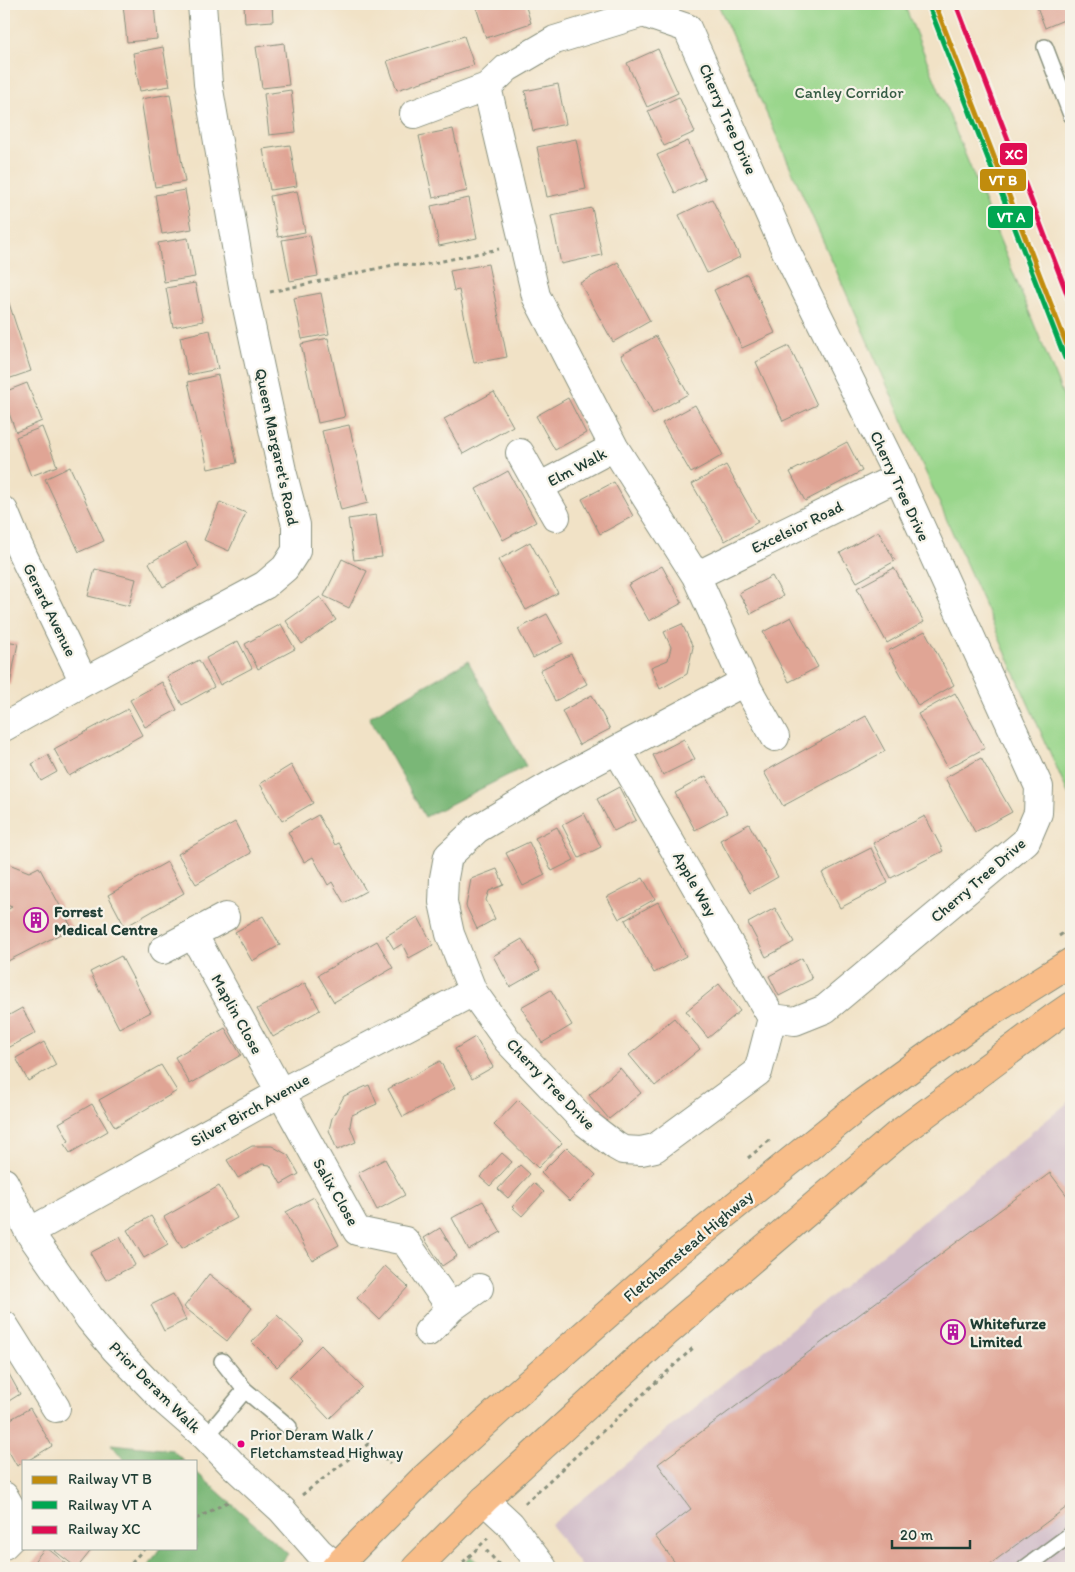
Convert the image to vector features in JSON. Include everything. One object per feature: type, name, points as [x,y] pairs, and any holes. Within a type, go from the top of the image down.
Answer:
[{"type":"highway","name":"Fletchamstead Highway","points":[[336,1568],[428,1475],[518,1392],[679,1251],[864,1102],[975,1022],[1071,962]]},
{"type":"highway","points":[[416,1568],[484,1500],[668,1331],[897,1136],[1071,1006]]},
{"type":"street","name":"Queen Margaret's Road","points":[[4,727],[265,584],[285,568],[296,551],[296,525],[282,471],[246,298],[208,84],[202,4]]},
{"type":"street","name":"Cherry Tree Drive","points":[[414,114],[487,87],[507,68],[555,40],[643,12],[687,28],[786,252],[898,478],[1039,787],[1038,813],[1026,841],[825,1009],[795,1022],[772,1018],[758,1072],[655,1148],[641,1151],[623,1150],[586,1123],[508,1042],[473,992],[450,934],[443,902],[444,878],[448,856],[477,829],[556,782],[744,682]]},
{"type":"street","points":[[487,87],[536,296],[614,447],[696,576],[744,682],[775,737]]},
{"type":"street","name":"Elm Walk","points":[[539,487],[614,447]]},
{"type":"street","name":"Elm Walk","points":[[520,453],[556,517]]},
{"type":"street","name":"Excelsior Road","points":[[696,576],[898,478]]},
{"type":"street","name":"Gerard Avenue","points":[[4,510],[18,545],[84,682]]},
{"type":"street","name":"Apple Way","points":[[616,750],[772,1018]]},
{"type":"street","points":[[163,950],[225,916]]},
{"type":"street","name":"Maplin Close","points":[[193,934],[280,1093]]},
{"type":"street","name":"Silver Birch Avenue","points":[[29,1232],[280,1093],[473,992]]},
{"type":"street","name":"Salix Close","points":[[280,1093],[357,1231],[405,1241],[451,1308]]},
{"type":"street","name":"Prior Deram Walk","points":[[4,1182],[29,1232],[89,1318],[115,1349],[167,1403],[206,1437],[282,1510],[319,1552],[336,1568]]},
{"type":"street","points":[[428,1332],[451,1308],[478,1288]]},
{"type":"street","points":[[4,1325],[46,1399]]},
{"type":"street","points":[[4,1496],[17,1533]]},
{"type":"street","points":[[484,1500],[506,1520],[543,1568]]},
{"type":"lane","points":[[1045,47],[1071,116]]},
{"type":"lane","points":[[222,1361],[246,1390],[289,1427]]},
{"type":"lane","points":[[206,1437],[246,1390]]},
{"type":"lane","points":[[1025,1568],[1071,1534]]},
{"type":"path","points":[[246,298],[398,264],[419,266],[524,246]]},
{"type":"path","points":[[457,1568],[506,1520],[697,1344]]},
{"type":"path","points":[[282,1510],[368,1444],[390,1464]]},
{"type":"path","points":[[198,1518],[255,1486]]},
{"type":"path","points":[[126,1568],[143,1550]]},
{"type":"path","points":[[486,1550],[502,1568]]},
{"type":"shaded area","name":"Whitefurze Limited","points":[[1071,1100],[1071,1568],[582,1568],[551,1525]]},
{"type":"green space","name":"Canley Corridor","points":[[718,4],[904,4],[1071,415],[1071,800]]},
{"type":"green space","points":[[468,661],[526,766],[425,817],[369,717]]},
{"type":"green space","points":[[111,1444],[172,1450],[183,1460],[124,1460]]},
{"type":"green space","points":[[198,1474],[288,1554],[275,1568],[147,1568],[159,1550],[198,1550]]},
{"type":"green space","points":[[471,1556],[485,1568],[459,1568]]},
{"type":"building","points":[[123,4],[154,4],[157,39],[127,42]]},
{"type":"building","points":[[244,4],[272,4],[273,21],[245,23]]},
{"type":"building","points":[[475,4],[525,4],[531,23],[486,38]]},
{"type":"building","points":[[1036,4],[1071,4],[1071,17],[1045,28]]},
{"type":"building","points":[[464,36],[474,65],[397,90],[387,61]]},
{"type":"building","points":[[284,43],[289,85],[262,88],[256,47]]},
{"type":"building","points":[[163,47],[170,86],[140,91],[133,53]]},
{"type":"building","points":[[658,49],[678,93],[647,107],[627,63]]},
{"type":"building","points":[[558,84],[566,124],[533,131],[525,91]]},
{"type":"building","points":[[291,90],[296,132],[269,135],[264,94]]},
{"type":"building","points":[[170,94],[185,182],[155,187],[141,99]]},
{"type":"building","points":[[679,97],[695,132],[664,146],[648,111]]},
{"type":"building","points":[[453,129],[467,191],[433,198],[419,136]]},
{"type":"building","points":[[576,139],[586,189],[547,197],[537,147]]},
{"type":"building","points":[[688,141],[705,179],[675,193],[657,155]]},
{"type":"building","points":[[290,145],[297,186],[270,190],[263,149]]},
{"type":"building","points":[[185,190],[192,229],[162,234],[155,195]]},
{"type":"building","points":[[297,191],[305,232],[278,237],[270,196]]},
{"type":"building","points":[[469,198],[477,238],[439,246],[431,206]]},
{"type":"building","points":[[712,199],[740,257],[707,273],[679,215]]},
{"type":"building","points":[[592,208],[602,255],[561,264],[551,216]]},
{"type":"building","points":[[310,235],[318,276],[290,281],[282,240]]},
{"type":"building","points":[[188,238],[195,277],[164,282],[158,243]]},
{"type":"building","points":[[618,262],[650,321],[613,342],[580,283]]},
{"type":"building","points":[[488,264],[507,357],[474,363],[459,290],[454,291],[450,271]]},
{"type":"building","points":[[747,274],[775,333],[742,348],[714,290]]},
{"type":"building","points":[[195,283],[203,321],[173,327],[166,288]]},
{"type":"building","points":[[321,293],[329,334],[302,339],[294,298]]},
{"type":"building","points":[[6,294],[31,371],[5,380],[4,295]]},
{"type":"building","points":[[210,330],[218,369],[188,375],[180,337]]},
{"type":"building","points":[[656,336],[688,394],[653,414],[621,355]]},
{"type":"building","points":[[328,338],[345,417],[318,423],[301,344]]},
{"type":"building","points":[[789,346],[817,405],[783,421],[756,362]]},
{"type":"building","points":[[218,375],[237,463],[208,469],[188,382]]},
{"type":"building","points":[[27,383],[42,421],[16,432],[4,400],[4,392]]},
{"type":"building","points":[[494,392],[513,426],[463,454],[444,419]]},
{"type":"building","points":[[568,398],[586,433],[555,450],[536,416]]},
{"type":"building","points":[[695,405],[723,455],[691,473],[662,423]]},
{"type":"building","points":[[349,425],[368,503],[341,510],[322,431]]},
{"type":"building","points":[[42,427],[57,466],[31,476],[16,437]]},
{"type":"building","points":[[847,442],[862,471],[805,501],[790,472]]},
{"type":"building","points":[[726,465],[758,522],[725,541],[692,484]]},
{"type":"building","points":[[70,467],[104,541],[79,552],[45,479]]},
{"type":"building","points":[[508,471],[536,522],[503,540],[476,489]]},
{"type":"building","points":[[614,482],[633,516],[600,534],[582,499]]},
{"type":"building","points":[[220,502],[246,513],[229,551],[204,540]]},
{"type":"building","points":[[376,515],[382,557],[354,560],[348,519]]},
{"type":"building","points":[[878,531],[895,561],[857,582],[840,553]]},
{"type":"building","points":[[186,542],[199,567],[163,587],[149,563]]},
{"type":"building","points":[[530,542],[558,593],[526,610],[498,560]]},
{"type":"building","points":[[342,559],[367,571],[349,608],[324,596]]},
{"type":"building","points":[[662,566],[682,603],[649,621],[628,585]]},
{"type":"building","points":[[894,568],[924,622],[887,643],[857,588]]},
{"type":"building","points":[[95,569],[136,579],[129,606],[88,596]]},
{"type":"building","points":[[772,576],[783,596],[751,614],[739,593]]},
{"type":"building","points":[[320,597],[336,620],[302,644],[286,621]]},
{"type":"building","points":[[547,614],[563,643],[533,658],[518,629]]},
{"type":"building","points":[[791,617],[818,667],[789,682],[763,632]]},
{"type":"building","points":[[281,624],[295,649],[258,669],[245,644]]},
{"type":"building","points":[[682,624],[693,647],[687,674],[660,689],[651,667],[668,660],[671,647],[664,632]]},
{"type":"building","points":[[925,631],[954,685],[918,706],[888,651]]},
{"type":"building","points":[[4,641],[18,643],[10,684],[4,683]]},
{"type":"building","points":[[238,641],[252,668],[220,685],[206,658]]},
{"type":"building","points":[[571,654],[587,684],[555,701],[540,670]]},
{"type":"building","points":[[199,660],[214,687],[182,705],[167,677]]},
{"type":"building","points":[[162,682],[177,710],[145,727],[130,700]]},
{"type":"building","points":[[955,693],[985,748],[948,768],[918,714]]},
{"type":"building","points":[[592,695],[610,729],[579,745],[562,711]]},
{"type":"building","points":[[128,709],[142,735],[69,776],[54,749]]},
{"type":"building","points":[[866,716],[885,751],[783,806],[764,772]]},
{"type":"building","points":[[684,739],[695,759],[663,775],[653,755]]},
{"type":"building","points":[[48,755],[57,772],[41,781],[32,764]]},
{"type":"building","points":[[981,758],[1012,812],[975,832],[945,778]]},
{"type":"building","points":[[291,765],[313,803],[282,821],[260,784]]},
{"type":"building","points":[[706,776],[727,813],[695,830],[675,793]]},
{"type":"building","points":[[619,787],[636,820],[614,831],[597,799]]},
{"type":"building","points":[[584,813],[601,847],[579,858],[562,825]]},
{"type":"building","points":[[318,815],[335,845],[339,843],[366,891],[344,903],[332,882],[328,885],[313,857],[304,862],[288,832]]},
{"type":"building","points":[[925,816],[943,851],[891,878],[873,843]]},
{"type":"building","points":[[235,822],[251,853],[196,884],[178,854]]},
{"type":"building","points":[[749,824],[778,877],[750,893],[720,840]]},
{"type":"building","points":[[557,827],[574,860],[552,871],[535,838]]},
{"type":"building","points":[[529,842],[545,875],[523,886],[506,853]]},
{"type":"building","points":[[871,848],[888,883],[840,908],[822,873]]},
{"type":"building","name":"Forrest Medical Centre","points":[[4,862],[29,872],[39,867],[72,928],[4,963],[4,912],[12,907],[4,904]]},
{"type":"building","points":[[167,862],[184,893],[125,927],[108,895]]},
{"type":"building","points":[[497,869],[504,885],[489,891],[486,900],[495,919],[477,929],[466,906],[471,879]]},
{"type":"building","points":[[643,878],[655,899],[619,919],[607,897]]},
{"type":"building","points":[[658,902],[686,956],[654,973],[625,920]]},
{"type":"building","points":[[775,908],[794,942],[766,957],[748,923]]},
{"type":"building","points":[[263,916],[280,945],[252,961],[235,932]]},
{"type":"building","points":[[418,917],[433,945],[409,958],[402,944],[394,949],[386,936]]},
{"type":"building","points":[[522,939],[540,970],[510,987],[493,956]]},
{"type":"building","points":[[377,941],[393,968],[334,1002],[318,975]]},
{"type":"building","points":[[121,956],[151,1012],[119,1028],[90,972]]},
{"type":"building","points":[[802,958],[812,979],[779,996],[769,976]]},
{"type":"building","points":[[305,983],[320,1010],[273,1037],[257,1009]]},
{"type":"building","points":[[719,984],[740,1011],[708,1038],[686,1011]]},
{"type":"building","points":[[551,990],[572,1025],[542,1043],[521,1007]]},
{"type":"building","points":[[22,1008],[36,1033],[8,1048],[4,1041],[4,1018]]},
{"type":"building","points":[[674,1018],[700,1049],[655,1086],[629,1055]]},
{"type":"building","points":[[225,1028],[241,1055],[190,1084],[175,1057]]},
{"type":"building","points":[[475,1037],[493,1067],[472,1079],[455,1049]]},
{"type":"building","points":[[44,1042],[56,1065],[28,1081],[16,1058]]},
{"type":"building","points":[[440,1061],[455,1088],[403,1117],[388,1089]]},
{"type":"building","points":[[161,1065],[177,1091],[115,1127],[99,1100]]},
{"type":"building","points":[[620,1068],[641,1093],[609,1119],[589,1095]]},
{"type":"building","points":[[369,1085],[377,1104],[352,1115],[350,1126],[356,1142],[337,1150],[329,1130],[332,1118],[344,1096]]},
{"type":"building","points":[[518,1100],[562,1143],[538,1168],[494,1125]]},
{"type":"building","points":[[92,1104],[108,1131],[70,1153],[64,1144],[69,1141],[59,1123]]},
{"type":"building","points":[[252,1146],[272,1146],[288,1155],[299,1174],[281,1184],[270,1165],[262,1164],[238,1178],[227,1160]]},
{"type":"building","points":[[567,1147],[596,1175],[570,1201],[541,1173]]},
{"type":"building","points":[[502,1153],[512,1162],[490,1186],[480,1177]]},
{"type":"building","points":[[385,1159],[405,1195],[377,1210],[358,1173]]},
{"type":"building","points":[[520,1165],[530,1174],[508,1198],[498,1189]]},
{"type":"building","name":"Whitefurze Limited","points":[[1050,1173],[1071,1201],[1071,1504],[985,1568],[679,1568],[655,1536],[691,1509],[658,1464]]},
{"type":"building","points":[[534,1183],[544,1192],[522,1216],[512,1207]]},
{"type":"building","points":[[219,1186],[237,1218],[182,1248],[164,1217]]},
{"type":"building","points":[[314,1197],[339,1245],[312,1260],[286,1212]]},
{"type":"building","points":[[483,1201],[501,1232],[469,1250],[452,1218]]},
{"type":"building","points":[[151,1216],[168,1244],[144,1258],[127,1230]]},
{"type":"building","points":[[440,1228],[457,1256],[442,1266],[424,1238]]},
{"type":"building","points":[[120,1237],[135,1265],[106,1280],[90,1253]]},
{"type":"building","points":[[385,1266],[408,1287],[379,1319],[357,1298]]},
{"type":"building","points":[[209,1274],[252,1308],[227,1341],[184,1307]]},
{"type":"building","points":[[173,1294],[186,1320],[164,1331],[151,1305]]},
{"type":"building","points":[[277,1315],[304,1341],[277,1367],[252,1342]]},
{"type":"building","points":[[321,1345],[362,1387],[329,1419],[289,1377]]},
{"type":"building","points":[[4,1365],[20,1394],[4,1404]]},
{"type":"building","points":[[30,1408],[52,1446],[29,1460],[22,1460],[22,1463],[17,1466],[4,1443],[4,1423]]},
{"type":"building","points":[[43,1550],[50,1550],[72,1568],[35,1568],[31,1565]]},
{"type":"building","points":[[56,1550],[91,1550],[77,1568]]},
{"type":"transit line","points":[[935,4],[1071,356]]},
{"type":"transit line","points":[[929,6],[1065,358]]},
{"type":"rail line","name":"XC","points":[[956,4],[1071,304]]},
{"type":"place","name":"Forrest Medical Centre","points":[[36,920]]},
{"type":"place","name":"Whitefurze Limited","points":[[953,1332]]},
{"type":"place","name":"Prior Deram Walk / Fletchamstead Highway","points":[[241,1444]]}]
